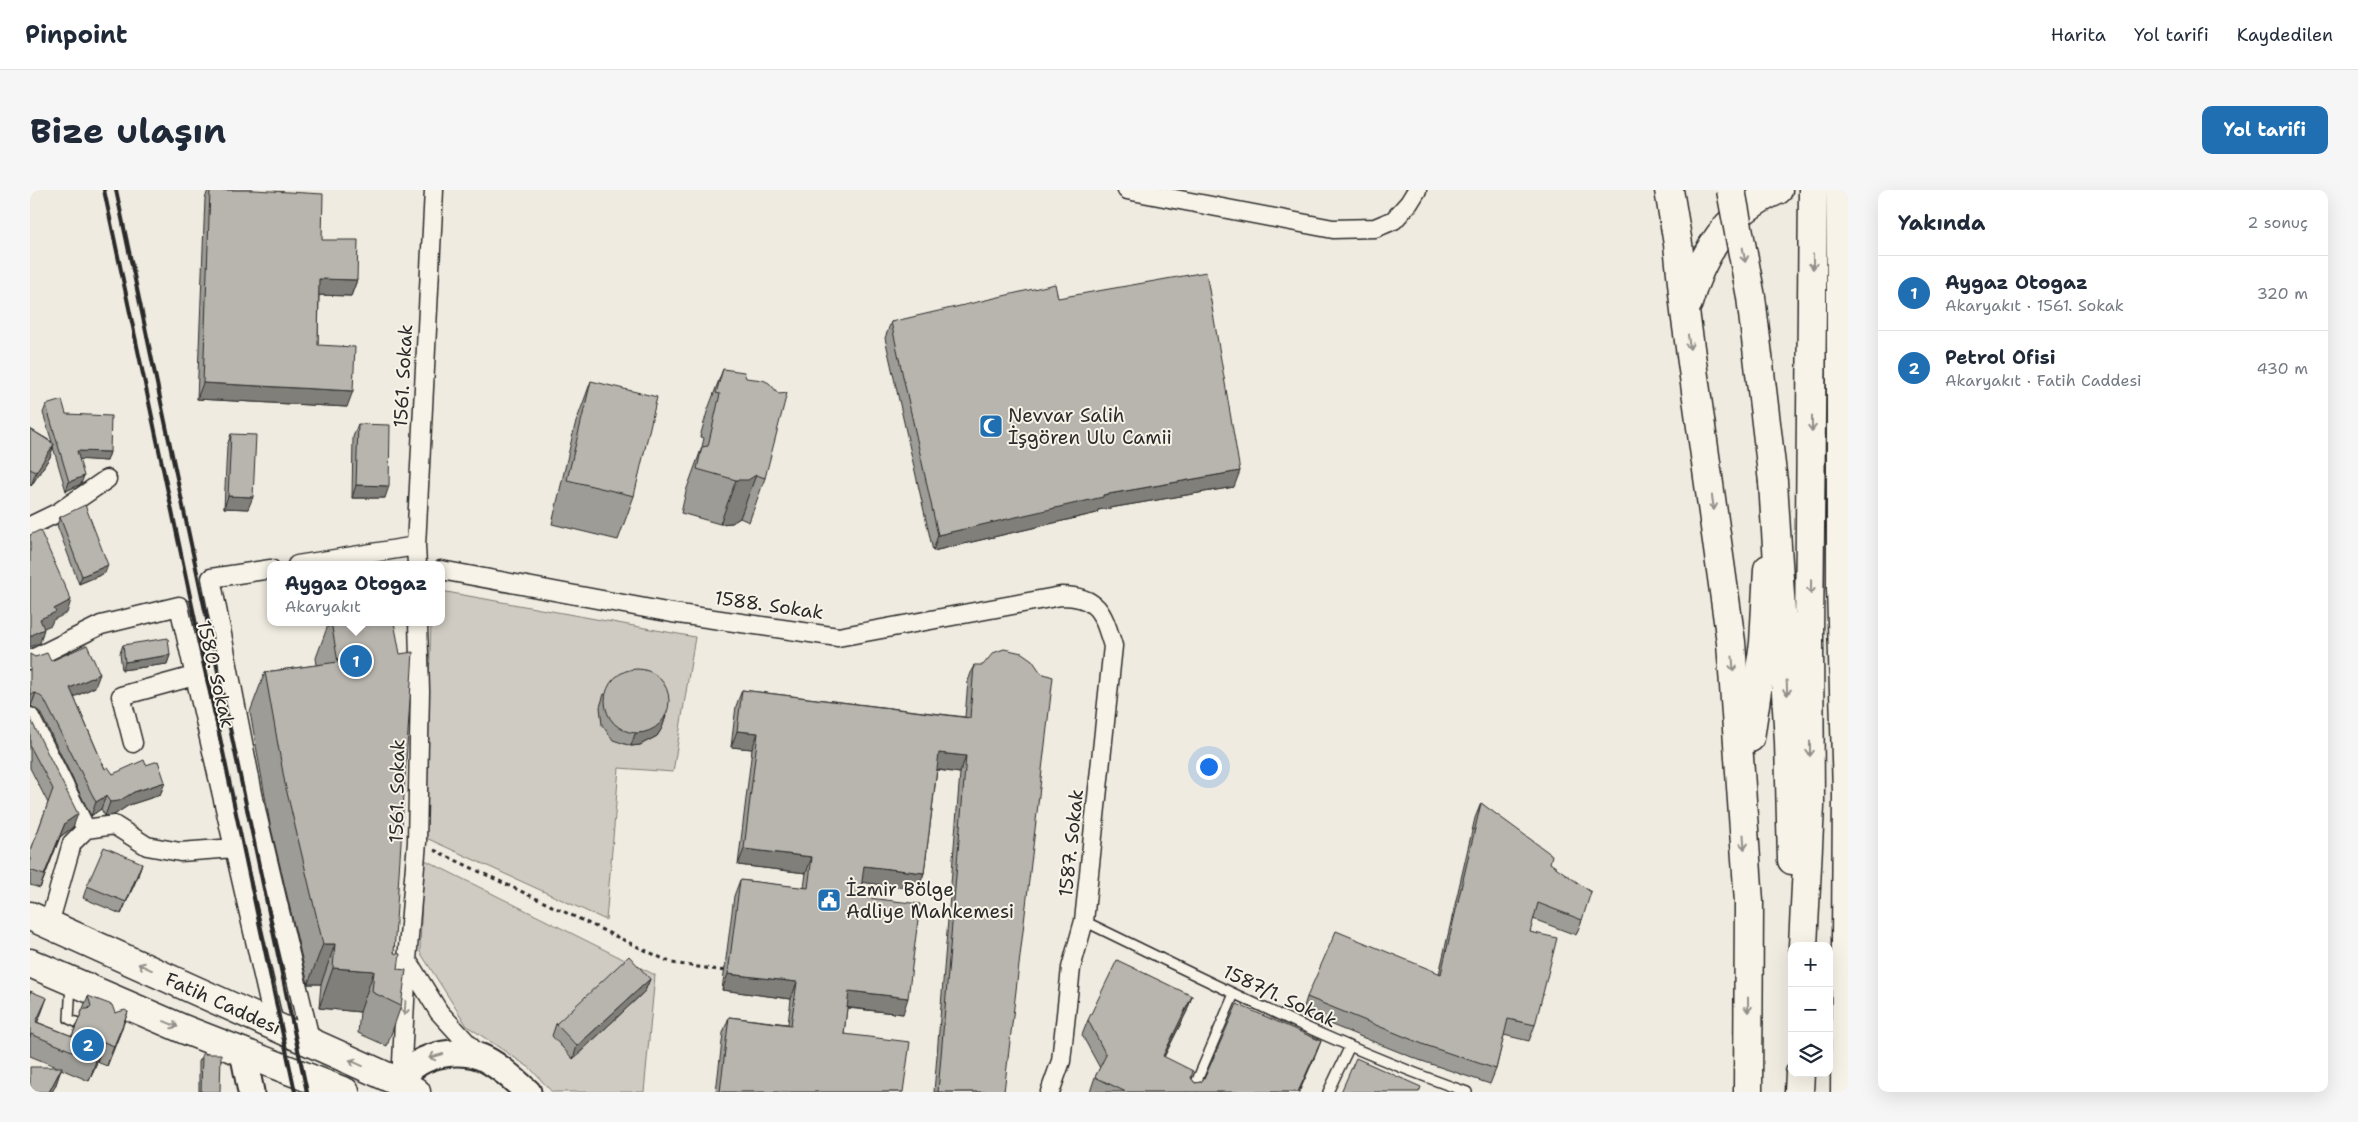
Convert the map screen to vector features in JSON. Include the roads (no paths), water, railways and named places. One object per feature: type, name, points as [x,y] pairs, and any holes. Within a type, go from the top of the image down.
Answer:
[{"type":"main road","points":[[1669,190],[1678,244],[1685,312],[1731,642],[1749,902],[1748,1092]]},
{"type":"main road","points":[[1678,244],[1682,190]]},
{"type":"main road","points":[[1731,190],[1751,297],[1773,482],[1789,732],[1790,844],[1803,937]]},
{"type":"main road","points":[[1685,312],[1693,283],[1712,247],[1725,228],[1738,212],[1762,196],[1778,190]]},
{"type":"main road","points":[[1841,200],[1843,338],[1841,588],[1846,677],[1847,802],[1844,1092]]},
{"type":"main road","points":[[1803,937],[1810,806],[1809,639],[1813,202]]},
{"type":"main road","points":[[1743,794],[1764,643],[1773,482]]},
{"type":"main road","name":"Fatih Caddesi","points":[[40,920],[274,1024],[406,1089]]},
{"type":"main road","name":"Fatih Caddesi","points":[[30,963],[71,980],[132,1010],[344,1092]]},
{"type":"main road","points":[[243,1052],[251,1092]]},
{"type":"main road","points":[[406,1089],[414,1065],[435,1054],[453,1053],[480,1057],[505,1073],[528,1092]]},
{"type":"main road","points":[[1799,1092],[1800,1077]]},
{"type":"street","name":"1561. Sokak","points":[[417,561],[434,190]]},
{"type":"street","points":[[1127,190],[1333,229],[1375,228],[1394,220],[1409,203],[1417,190]]},
{"type":"street","points":[[30,526],[60,512],[107,479]]},
{"type":"street","points":[[322,561],[416,546]]},
{"type":"street","points":[[267,570],[211,578],[258,814],[311,1043]]},
{"type":"street","name":"1588. Sokak","points":[[445,571],[672,613],[838,637],[1061,596],[1074,596],[1091,601]]},
{"type":"street","name":"1587. Sokak","points":[[1050,1092],[1061,1061],[1072,968],[1084,921],[1113,646],[1104,618],[1091,601]]},
{"type":"street","name":"1580. Sokak","points":[[31,658],[101,625],[179,606],[274,1024]]},
{"type":"street","name":"1561. Sokak","points":[[406,1089],[407,960],[418,842],[418,626]]},
{"type":"street","points":[[132,743],[121,696],[194,676]]},
{"type":"street","points":[[30,717],[86,829]]},
{"type":"street","points":[[40,920],[72,842],[86,829],[114,825],[146,846],[180,852],[234,848]]},
{"type":"street","points":[[407,960],[439,1012],[480,1057]]},
{"type":"lane","name":"1587/1. Sokak","points":[[1084,921],[1234,994],[1443,1088],[1467,1092]]},
{"type":"lane","points":[[71,980],[69,1019],[78,1023]]},
{"type":"lane","points":[[1192,1092],[1234,994]]},
{"type":"lane","points":[[1328,1092],[1350,1046]]},
{"type":"railway","points":[[104,190],[295,1092]]},
{"type":"railway","points":[[116,190],[307,1092]]},
{"type":"place","name":"Nevvar Salih İşgören Ulu Camii","points":[[991,426]]},
{"type":"place","name":"Aygaz Otogaz","points":[[356,661]]},
{"type":"place","name":"İzmir Bölge Adliye Mahkemesi","points":[[829,900]]},
{"type":"place","name":"Petrol Ofisi","points":[[88,1045]]}]
